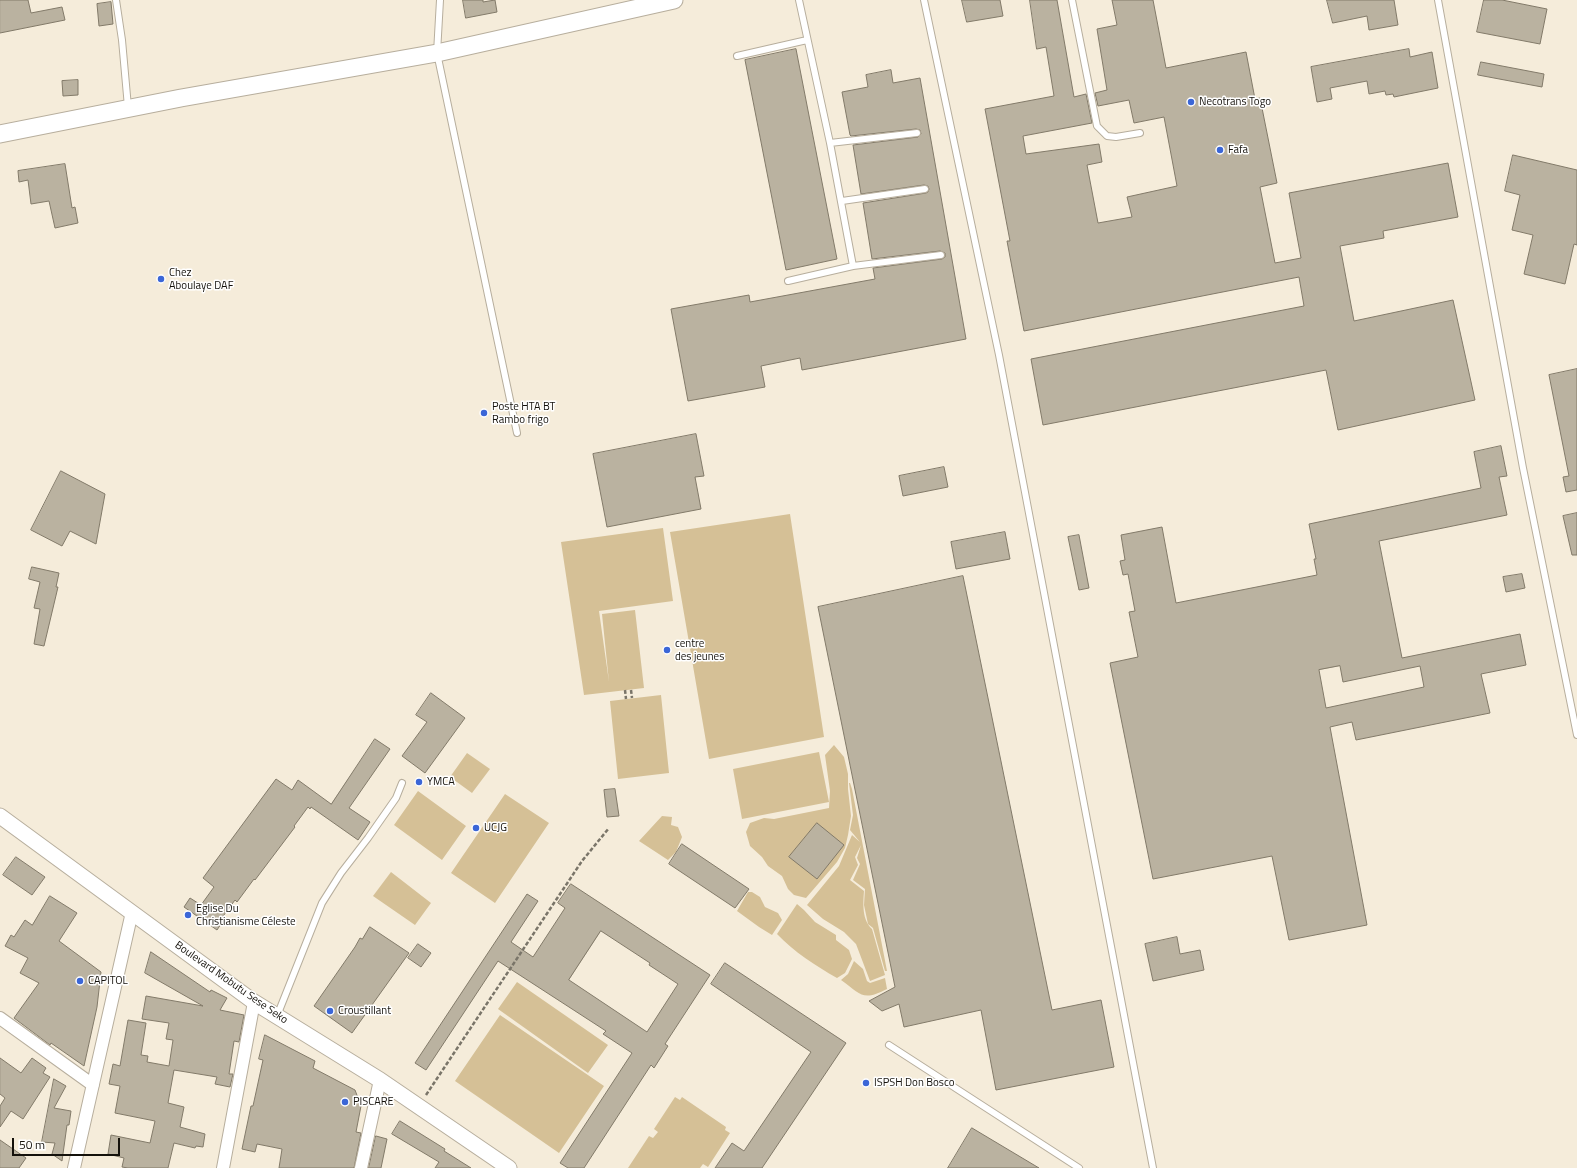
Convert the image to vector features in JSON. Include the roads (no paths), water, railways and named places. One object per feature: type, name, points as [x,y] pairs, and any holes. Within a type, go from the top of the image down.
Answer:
[{"type":"main road","points":[[0,134],[128,108],[437,53],[674,0]]},
{"type":"street","name":"Boulevard Mobutu Sese Seko","points":[[0,816],[254,1002],[380,1080],[509,1168]]},
{"type":"street","points":[[74,1168],[132,912]]},
{"type":"street","points":[[223,1168],[254,1002]]},
{"type":"street","points":[[0,1018],[93,1085]]},
{"type":"street","points":[[361,1168],[380,1080]]},
{"type":"lane","points":[[116,0],[122,40],[128,108]]},
{"type":"lane","points":[[440,0],[437,53],[518,433]]},
{"type":"lane","points":[[799,0],[842,201],[853,266]]},
{"type":"lane","points":[[924,0],[1000,355],[1153,1168]]},
{"type":"lane","points":[[1072,0],[1097,126],[1107,136],[1116,137],[1140,133]]},
{"type":"lane","points":[[1438,0],[1522,468],[1577,735]]},
{"type":"lane","points":[[737,56],[807,40]]},
{"type":"lane","points":[[830,142],[917,133]]},
{"type":"lane","points":[[842,201],[925,189]]},
{"type":"lane","points":[[788,281],[853,266],[940,255]]},
{"type":"lane","points":[[277,1016],[322,903],[341,873],[396,798],[402,783]]},
{"type":"lane","points":[[889,1044],[1079,1168]]},
{"type":"place","name":"Necotrans Togo","points":[[1191,102]]},
{"type":"place","name":"Fafa","points":[[1220,150]]},
{"type":"place","name":"Chez Aboulaye DAF","points":[[161,279]]},
{"type":"place","name":"Poste HTA BT Rambo frigo","points":[[484,413]]},
{"type":"place","name":"centre des jeunes","points":[[667,650]]},
{"type":"place","name":"YMCA","points":[[419,782]]},
{"type":"place","name":"UCJG","points":[[476,828]]},
{"type":"place","name":"Eglise Du Christianisme Céleste","points":[[188,915]]},
{"type":"place","name":"CAPITOL","points":[[80,981]]},
{"type":"place","name":"Croustillant","points":[[330,1011]]},
{"type":"place","name":"ISPSH Don Bosco","points":[[866,1083]]},
{"type":"place","name":"PISCARE","points":[[345,1102]]}]
